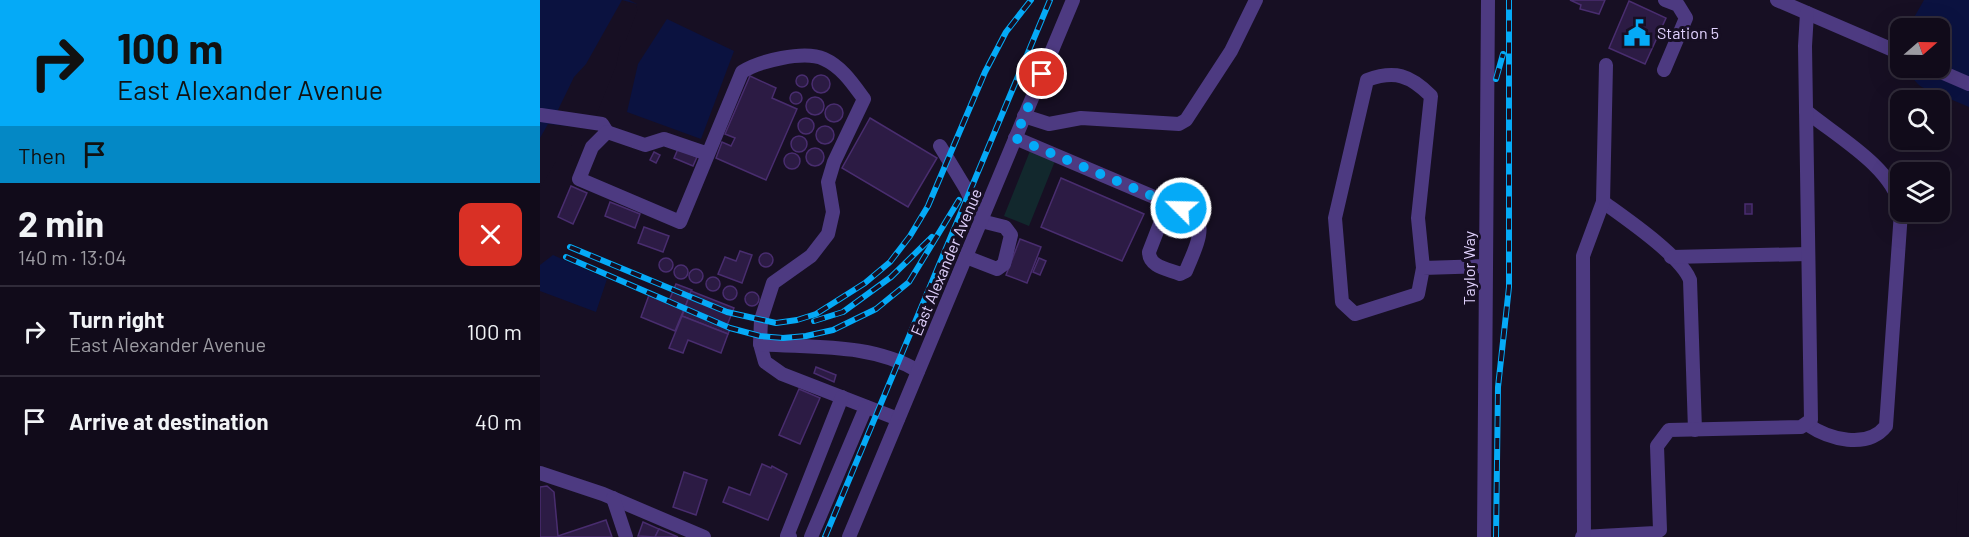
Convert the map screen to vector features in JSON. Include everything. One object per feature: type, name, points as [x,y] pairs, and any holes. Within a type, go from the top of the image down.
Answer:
[{"type":"street","name":"East Alexander Avenue","points":[[849,537],[1073,0]]},
{"type":"street","points":[[1024,116],[1049,124],[1081,118],[1179,123],[1186,120],[1231,51],[1256,0]]},
{"type":"street","name":"Taylor Way","points":[[1484,537],[1488,0]]},
{"type":"street","points":[[1664,70],[1686,18],[1678,5],[1665,0]]},
{"type":"street","points":[[1777,0],[1890,49]]},
{"type":"street","points":[[1807,13],[1804,46],[1811,420],[1808,425]]},
{"type":"street","points":[[607,132],[592,147],[579,179],[680,222],[742,72],[752,66],[798,56],[824,58],[849,77],[864,99],[834,162],[828,182],[833,212],[828,234],[811,256],[773,283],[761,320],[760,344],[765,362],[783,374],[898,419]]},
{"type":"street","points":[[1606,65],[1603,202],[1582,256],[1583,537],[1655,535],[1660,530],[1657,446],[1669,430],[1808,425],[1838,440],[1871,437],[1880,433],[1886,426],[1900,222]]},
{"type":"street","points":[[1387,73],[1417,82],[1431,96],[1418,218],[1423,268],[1418,294],[1355,314],[1342,302],[1335,218],[1367,80],[1387,73]]},
{"type":"street","points":[[1950,76],[1969,84]]},
{"type":"street","points":[[1806,111],[1883,171],[1890,181]]},
{"type":"street","points":[[541,115],[602,124],[607,132],[645,145],[664,139],[708,154]]},
{"type":"street","points":[[1015,138],[1194,214],[1200,219],[1201,227],[1186,271],[1180,273],[1154,264],[1149,258],[1149,252],[1168,203]]},
{"type":"street","points":[[940,146],[966,189],[981,221],[1005,227],[1011,235],[1004,264],[997,269],[966,257]]},
{"type":"street","points":[[1603,202],[1687,271],[1690,280],[1695,430]]},
{"type":"street","points":[[1671,257],[1808,254]]},
{"type":"street","points":[[1423,268],[1486,266]]},
{"type":"street","points":[[760,344],[879,353],[900,360],[918,371]]},
{"type":"street","points":[[790,537],[787,536],[842,397]]},
{"type":"street","points":[[811,537],[866,406]]},
{"type":"street","points":[[540,473],[613,498],[704,537]]},
{"type":"street","points":[[613,498],[626,537]]},
{"type":"green space","points":[[1030,151],[1055,161],[1029,226],[1004,216]]},
{"type":"shaded area","points":[[540,0],[629,0],[637,4],[592,116],[553,161],[540,185]]},
{"type":"shaded area","points":[[1924,0],[1969,0],[1969,119],[1950,106],[1950,90],[1925,90],[1914,78],[1950,78],[1950,18],[1914,18]]},
{"type":"shaded area","points":[[667,19],[734,51],[701,139],[627,112],[638,64]]},
{"type":"shaded area","points":[[553,255],[607,279],[596,312],[540,291],[540,265]]},
{"type":"pier","points":[[622,0],[637,4],[638,9],[626,40],[620,47],[616,66],[595,118],[557,112],[574,77],[586,64]]},
{"type":"pier","points":[[1917,85],[1929,90],[1921,90],[1914,86]]},
{"type":"pier","points":[[1950,99],[1969,107],[1969,122],[1950,107]]},
{"type":"pier","points":[[548,124],[588,128],[555,163],[540,188],[540,138]]},
{"type":"pier","points":[[1969,376],[1969,537],[1956,537],[1958,483],[1961,476],[1963,381]]},
{"type":"building","points":[[1570,0],[1605,0],[1599,14],[1580,9],[1581,5]]},
{"type":"building","name":"Station 5","points":[[1629,1],[1666,18],[1645,64],[1609,48]]},
{"type":"building","points":[[802,75],[808,81],[802,87],[796,81]]},
{"type":"building","points":[[817,75],[825,75],[830,80],[828,91],[817,93],[812,88],[812,80]]},
{"type":"building","points":[[750,76],[776,88],[772,98],[797,109],[766,180],[716,158],[722,142],[731,146],[735,138],[725,134]]},
{"type":"building","points":[[796,92],[802,98],[796,104],[790,98]]},
{"type":"building","points":[[811,97],[819,97],[824,102],[822,113],[811,115],[806,110],[806,102]]},
{"type":"building","points":[[830,104],[838,104],[843,109],[841,120],[830,122],[825,117],[825,109]]},
{"type":"building","points":[[806,118],[812,120],[814,126],[812,132],[806,134],[800,132],[798,126],[800,120]]},
{"type":"building","points":[[870,118],[937,158],[908,207],[842,168]]},
{"type":"building","points":[[821,126],[829,126],[834,131],[832,142],[821,144],[816,139],[816,131]]},
{"type":"building","points":[[799,136],[805,138],[807,144],[805,150],[799,152],[793,150],[791,144],[793,138]]},
{"type":"building","points":[[811,148],[819,148],[824,153],[822,164],[811,166],[806,161],[806,153]]},
{"type":"building","points":[[678,149],[697,157],[693,166],[674,158]]},
{"type":"building","points":[[654,152],[660,155],[656,163],[650,160]]},
{"type":"building","points":[[792,153],[798,155],[800,161],[798,167],[792,169],[786,167],[784,161],[786,155]]},
{"type":"building","points":[[1061,178],[1144,214],[1122,261],[1041,227]]},
{"type":"building","points":[[571,186],[587,193],[573,224],[558,217]]},
{"type":"building","points":[[610,202],[640,214],[635,228],[605,216]]},
{"type":"building","points":[[1745,204],[1752,204],[1752,214],[1745,214]]},
{"type":"building","points":[[644,227],[669,236],[663,252],[638,243]]},
{"type":"building","points":[[1020,239],[1041,247],[1027,283],[1006,275]]},
{"type":"building","points":[[740,251],[752,255],[742,283],[718,274],[725,257],[736,261]]},
{"type":"building","points":[[763,253],[769,253],[773,260],[769,267],[763,267],[759,263],[759,257]]},
{"type":"building","points":[[663,258],[669,258],[673,265],[669,272],[663,272],[659,268],[659,262]]},
{"type":"building","points":[[1039,258],[1046,261],[1040,275],[1033,272]]},
{"type":"building","points":[[678,265],[684,265],[688,272],[684,279],[678,279],[674,275],[674,269]]},
{"type":"building","points":[[693,269],[699,269],[703,276],[699,283],[693,283],[689,279],[689,273]]},
{"type":"building","points":[[710,277],[716,277],[720,284],[716,291],[710,291],[706,287],[706,281]]},
{"type":"building","points":[[676,284],[692,290],[675,331],[641,317],[649,295],[668,303]]},
{"type":"building","points":[[727,286],[733,286],[737,293],[733,300],[727,300],[723,296],[723,290]]},
{"type":"building","points":[[691,291],[734,308],[726,328],[730,329],[728,334],[682,316]]},
{"type":"building","points":[[749,292],[755,292],[759,299],[755,306],[749,306],[745,302],[745,296]]},
{"type":"building","points":[[682,316],[728,334],[721,353],[688,340],[683,353],[669,348]]},
{"type":"building","points":[[816,367],[836,375],[834,382],[814,373]]},
{"type":"building","points":[[799,389],[820,398],[800,444],[779,435]]},
{"type":"building","points":[[762,464],[771,468],[772,466],[787,474],[768,520],[723,502],[729,487],[750,495]]},
{"type":"building","points":[[684,472],[707,480],[696,515],[673,507]]},
{"type":"building","points":[[547,486],[554,492],[558,536],[606,520],[612,537],[540,537],[540,487]]},
{"type":"building","points":[[643,522],[659,529],[655,537],[638,536]]},
{"type":"building","points":[[659,529],[678,537],[655,537]]},
{"type":"railway","points":[[570,247],[727,312],[776,323],[816,314],[865,283],[890,262],[910,236],[928,206],[985,72],[1006,32],[1031,0]]},
{"type":"railway","points":[[825,537],[1050,0]]},
{"type":"railway","points":[[1496,537],[1498,387],[1509,287],[1509,0]]},
{"type":"railway","points":[[1496,79],[1503,54]]},
{"type":"railway","points":[[566,257],[730,328],[760,336],[783,338],[806,336],[833,330],[876,309],[909,282],[959,200]]},
{"type":"railway","points":[[814,321],[843,312],[891,277],[932,237]]},
{"type":"place","name":"Station 5","points":[[1637,33]]},
{"type":"route","points":[[1042,74],[1015,138],[1181,208]]}]
